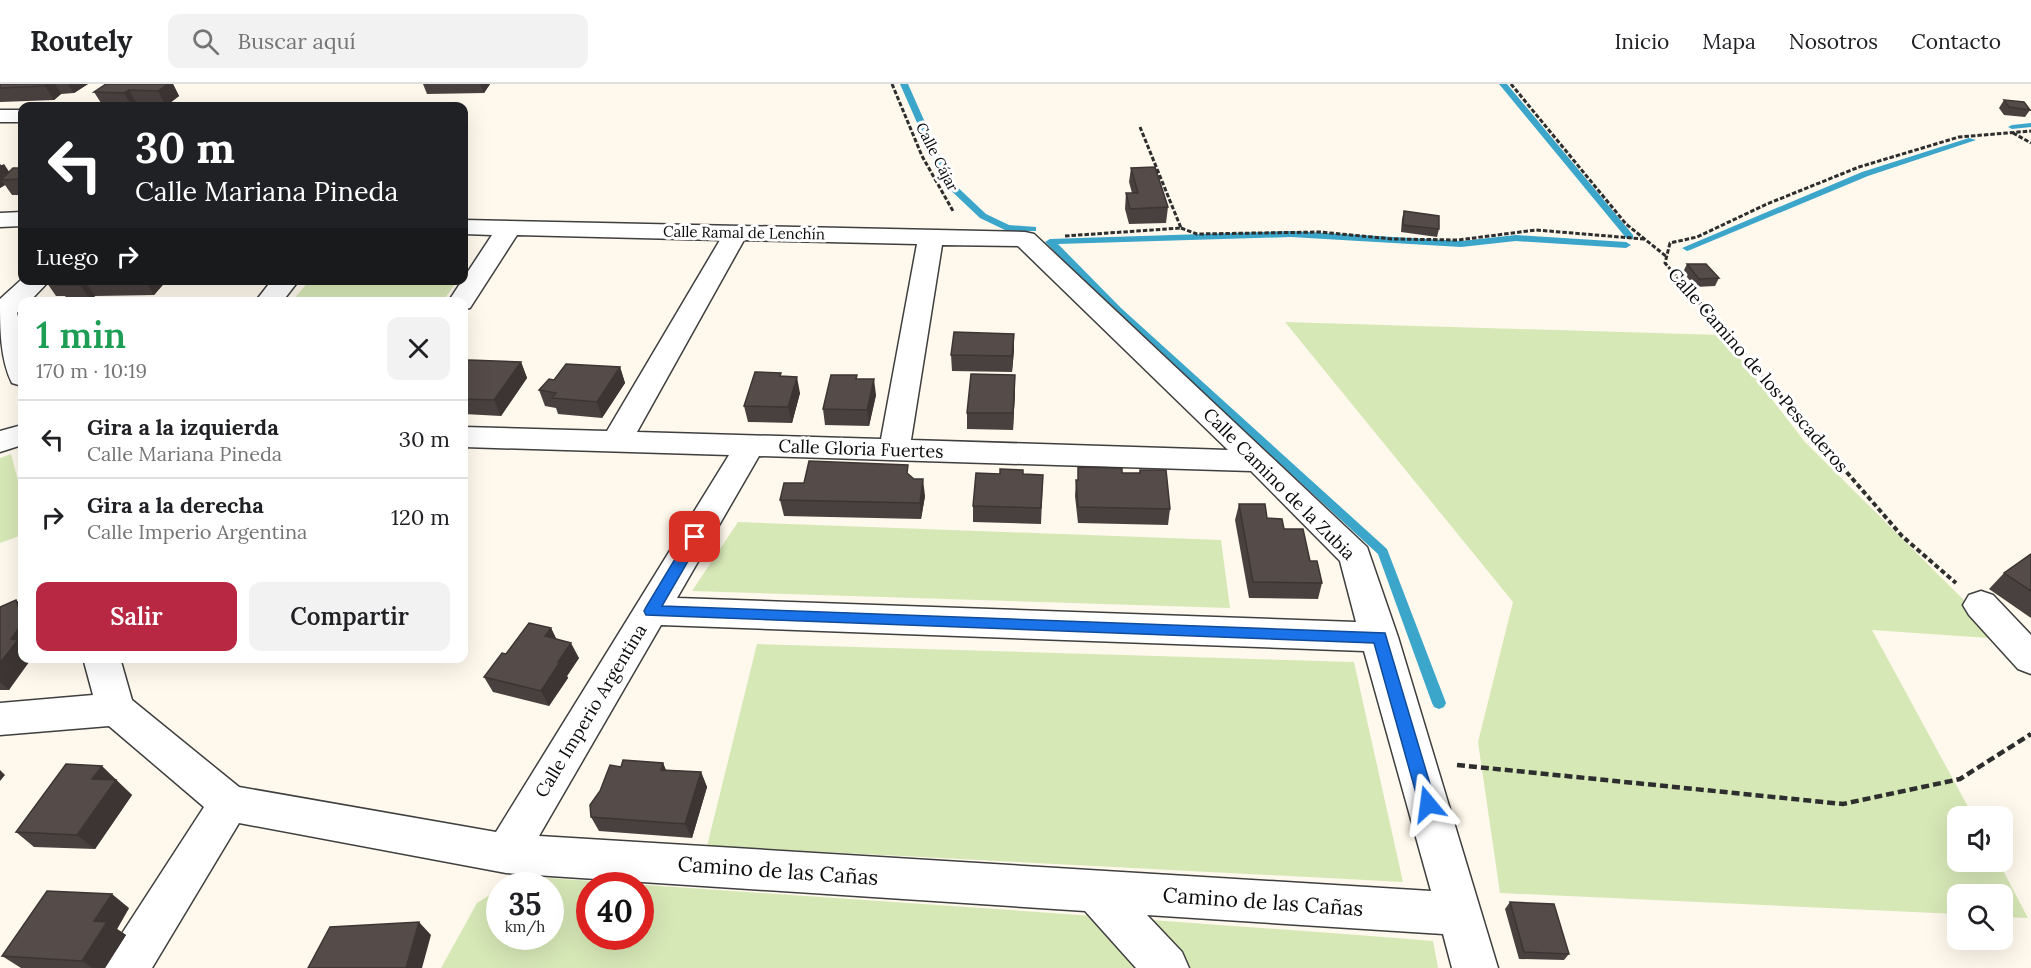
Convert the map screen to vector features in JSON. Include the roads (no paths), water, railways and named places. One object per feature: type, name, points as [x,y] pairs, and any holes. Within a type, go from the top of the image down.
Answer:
[{"type":"street","points":[[0,117],[18,116]]},
{"type":"street","points":[[0,220],[18,219]]},
{"type":"street","name":"Calle Ramal de Lenchín","points":[[468,227],[1025,239]]},
{"type":"street","points":[[464,297],[509,228]]},
{"type":"street","points":[[616,442],[736,233]]},
{"type":"street","points":[[894,450],[931,237]]},
{"type":"street","name":"Calle Camino de la Zubia","points":[[1025,239],[1259,461],[1355,556],[1475,968]]},
{"type":"street","points":[[18,297],[32,285]]},
{"type":"street","points":[[271,297],[282,285]]},
{"type":"street","points":[[18,297],[3,311],[18,363]]},
{"type":"street","points":[[0,442],[18,436]]},
{"type":"street","name":"Calle Gloria Fuertes","points":[[468,437],[1259,461]]},
{"type":"street","name":"Calle Imperio Argentina","points":[[506,853],[750,446]]},
{"type":"street","points":[[1981,605],[2031,659]]},
{"type":"street","points":[[651,611],[1380,637]]},
{"type":"street","points":[[0,719],[116,710],[102,663]]},
{"type":"street","name":"Camino de las Cañas","points":[[116,710],[229,803],[506,853],[1460,914]]},
{"type":"street","points":[[126,968],[229,803]]},
{"type":"street","points":[[1096,891],[1167,968]]},
{"type":"waterway","points":[[904,84],[947,182],[983,216],[1007,228],[1033,229]]},
{"type":"waterway","points":[[1503,84],[1630,237]]},
{"type":"waterway","points":[[2012,127],[2031,125]]},
{"type":"waterway","points":[[1687,248],[1865,174],[1972,140]]},
{"type":"waterway","points":[[1439,703],[1383,552],[1118,310],[1050,242],[1291,234],[1461,244],[1516,238],[1626,245]]}]
